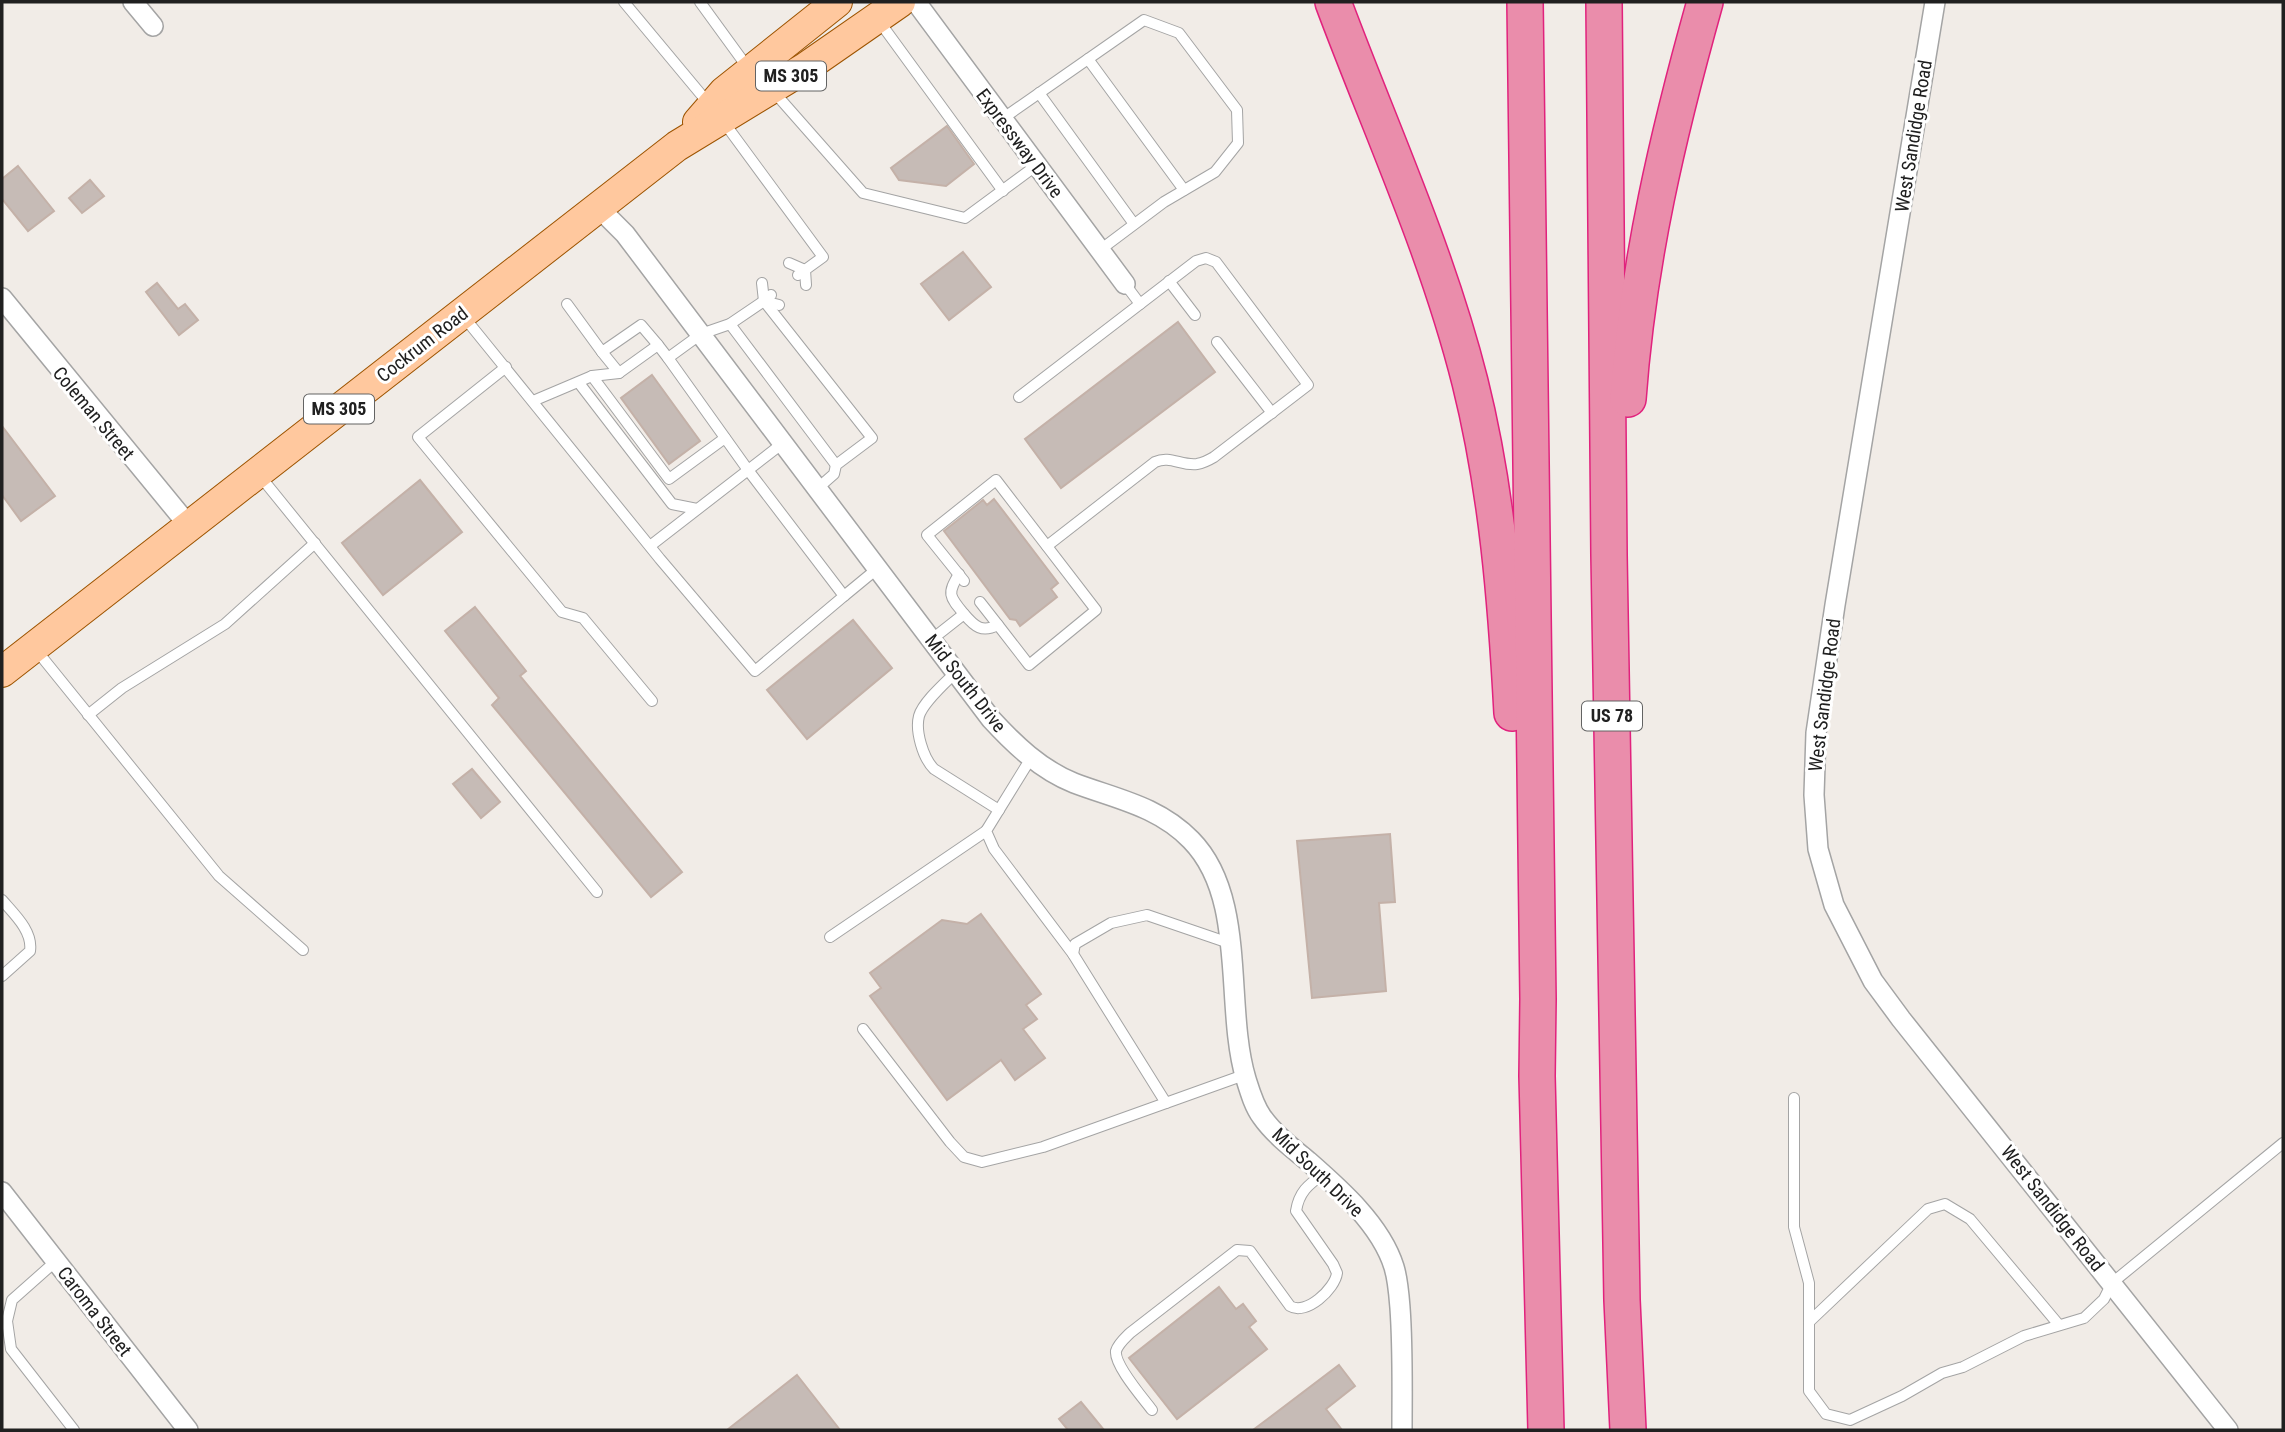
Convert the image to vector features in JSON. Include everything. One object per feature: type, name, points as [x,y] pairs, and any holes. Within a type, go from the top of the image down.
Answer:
[{"type":"highway","points":[[1333,2],[1434,266],[1453,323],[1482,436],[1494,501],[1505,598],[1521,867],[1538,999]]},
{"type":"highway","points":[[1525,2],[1538,999],[1536,1076],[1546,1430]]},
{"type":"highway","name":"US 78","points":[[1604,2],[1609,555],[1622,1300],[1628,1430]]},
{"type":"highway","points":[[1609,555],[1622,471],[1630,360],[1649,229],[1661,166],[1705,2]]},
{"type":"main road","name":"Cockrum Road","points":[[761,80],[837,2]]},
{"type":"main road","name":"Cockrum Road","points":[[2,672],[716,113],[761,80],[888,10]]},
{"type":"street","points":[[133,2],[153,26]]},
{"type":"street","name":"Expressway Drive","points":[[916,2],[1125,284]]},
{"type":"street","name":"West Sandidge Road","points":[[1935,2],[1818,720],[1814,795],[1818,849],[1834,905],[1873,981],[2228,1430]]},
{"type":"street","name":"Mid South Drive","points":[[598,207],[625,234],[991,719],[1031,758],[1071,782],[1149,809],[1168,820],[1191,839],[1214,873],[1227,920],[1239,1047],[1252,1098],[1262,1117],[1365,1217],[1394,1266],[1401,1321],[1402,1430]]},
{"type":"street","name":"Coleman Street","points":[[2,298],[189,526]]},
{"type":"street","name":"Caroma Street","points":[[2,1192],[182,1428]]},
{"type":"lane","points":[[624,2],[716,113],[823,257],[802,273]]},
{"type":"lane","points":[[700,2],[761,80],[863,193],[965,218],[1037,164]]},
{"type":"lane","points":[[888,10],[1003,191]]},
{"type":"lane","points":[[1002,119],[1143,20],[1179,33],[1237,110],[1238,143],[1215,172],[1184,190],[1100,250]]},
{"type":"lane","points":[[1088,59],[1184,190]]},
{"type":"lane","points":[[1039,93],[1134,224]]},
{"type":"lane","points":[[1019,397],[1196,261],[1206,258],[1216,262],[1225,272],[1308,385],[1214,457],[1200,464],[1167,459],[1155,462],[1047,546]]},
{"type":"lane","points":[[789,263],[802,273],[806,285]]},
{"type":"lane","points":[[1170,281],[1195,315]]},
{"type":"lane","points":[[762,283],[767,298],[872,438],[836,465],[834,474],[818,488]]},
{"type":"lane","points":[[1125,284],[1140,304]]},
{"type":"lane","points":[[668,358],[701,334],[730,324],[767,298]]},
{"type":"lane","points":[[767,298],[779,305]]},
{"type":"lane","points":[[566,304],[619,373]]},
{"type":"lane","points":[[461,314],[755,671],[878,568]]},
{"type":"lane","points":[[730,324],[836,465]]},
{"type":"lane","points":[[602,352],[641,325],[844,596]]},
{"type":"lane","points":[[1217,342],[1272,413]]},
{"type":"lane","points":[[533,401],[592,376],[619,373],[658,345]]},
{"type":"lane","points":[[506,367],[418,438],[562,612],[583,618],[652,701]]},
{"type":"lane","points":[[592,376],[669,479],[725,438]]},
{"type":"lane","points":[[579,383],[672,504],[698,509]]},
{"type":"lane","points":[[650,546],[784,443]]},
{"type":"lane","points":[[258,472],[597,892]]},
{"type":"lane","points":[[980,602],[998,625],[1029,665],[1096,610],[996,480],[927,535],[961,577],[952,586],[950,595],[964,614],[981,629],[998,625]]},
{"type":"lane","points":[[88,715],[122,688],[225,624],[314,543]]},
{"type":"lane","points":[[931,640],[964,614]]},
{"type":"lane","points":[[33,647],[219,876],[303,950]]},
{"type":"lane","points":[[956,672],[934,694],[919,715],[925,760],[934,769],[999,810]]},
{"type":"lane","points":[[830,937],[986,831],[1031,758]]},
{"type":"lane","points":[[986,831],[995,849],[1073,954],[1166,1103]]},
{"type":"lane","points":[[2,900],[29,934],[31,942],[30,951],[2,976]]},
{"type":"lane","points":[[1073,954],[1075,944],[1111,923],[1147,915],[1229,943]]},
{"type":"lane","points":[[863,1029],[950,1142],[964,1157],[982,1162],[1043,1147],[1244,1075]]},
{"type":"lane","points":[[1794,1098],[1794,1227],[1809,1283],[1809,1391],[1826,1414],[1850,1420],[1902,1396],[1942,1373],[1963,1367],[2024,1336],[2084,1318],[2104,1299],[2112,1283],[2283,1143]]},
{"type":"lane","points":[[1152,1410],[1120,1365],[1116,1356],[1117,1348],[1130,1333],[1237,1250],[1250,1251],[1290,1306],[1296,1310],[1332,1288],[1337,1273],[1333,1264],[1296,1211],[1299,1196],[1323,1174]]},
{"type":"lane","points":[[1809,1322],[1928,1209],[1945,1204],[1970,1219],[2059,1325]]},
{"type":"lane","points":[[56,1261],[12,1300],[7,1321],[12,1349],[74,1430]]},
{"type":"building","points":[[947,126],[974,164],[946,186],[899,180],[891,168]]},
{"type":"building","points":[[18,166],[54,211],[28,231],[2,199],[2,179]]},
{"type":"building","points":[[90,180],[104,196],[82,213],[69,198]]},
{"type":"building","points":[[963,252],[991,287],[949,320],[921,284]]},
{"type":"building","points":[[157,283],[178,309],[185,304],[198,320],[179,335],[146,292]]},
{"type":"building","points":[[1178,322],[1215,372],[1061,488],[1025,439]]},
{"type":"building","points":[[652,375],[700,441],[669,464],[621,398]]},
{"type":"building","points":[[2,426],[55,496],[21,521],[2,495]]},
{"type":"building","points":[[420,480],[462,532],[383,595],[342,543]]},
{"type":"building","points":[[994,499],[1058,583],[1051,589],[1057,597],[1020,626],[1016,620],[1010,619],[944,531],[983,500],[987,505]]},
{"type":"building","points":[[475,607],[526,671],[520,676],[682,872],[651,897],[492,705],[499,698],[445,631]]},
{"type":"building","points":[[853,620],[892,668],[807,739],[767,690]]},
{"type":"building","points":[[472,769],[500,802],[481,818],[453,784]]},
{"type":"building","points":[[1390,834],[1395,902],[1379,903],[1386,991],[1312,998],[1297,841]]},
{"type":"building","points":[[981,914],[1041,994],[1026,1005],[1037,1019],[1023,1029],[1045,1058],[1015,1080],[1001,1060],[947,1100],[870,996],[881,988],[870,973],[942,920],[967,924]]},
{"type":"building","points":[[1219,1287],[1236,1309],[1243,1304],[1256,1321],[1249,1327],[1267,1349],[1177,1419],[1129,1358]]},
{"type":"building","points":[[1339,1365],[1355,1386],[1326,1409],[1342,1430],[1253,1430]]},
{"type":"building","points":[[797,1375],[840,1430],[727,1430]]},
{"type":"building","points":[[1081,1402],[1104,1430],[1068,1430],[1059,1419]]}]
